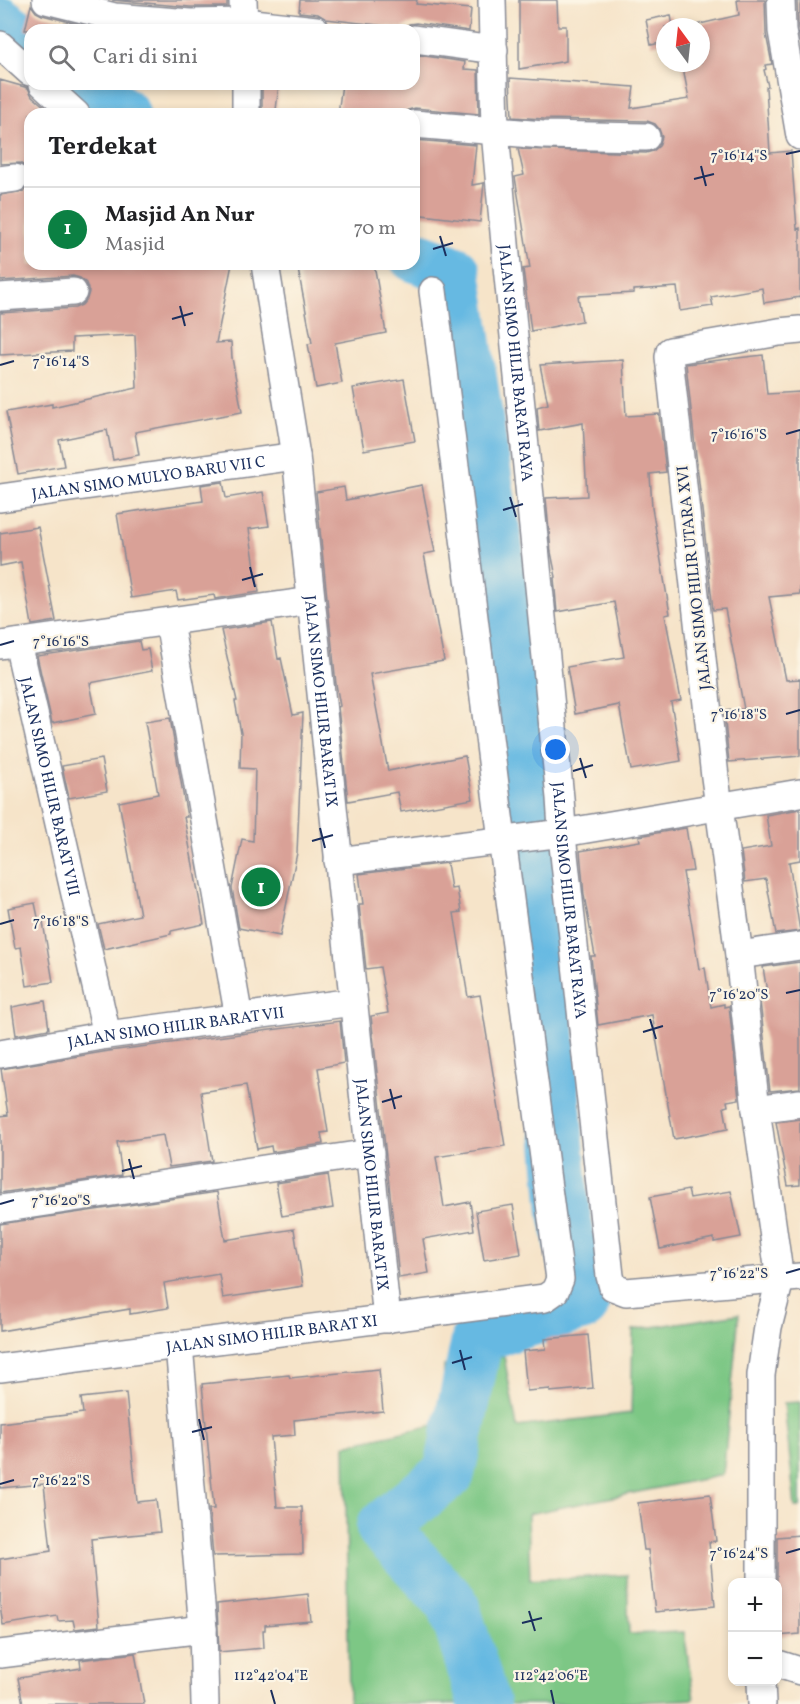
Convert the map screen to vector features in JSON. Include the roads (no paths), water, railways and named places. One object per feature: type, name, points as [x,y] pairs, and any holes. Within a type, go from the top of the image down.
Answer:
[{"type":"street","points":[[46,0],[115,17],[190,23],[244,17],[283,24]]},
{"type":"street","name":"JALAN SIMO HILIR BARAT RAYA","points":[[492,0],[495,131],[556,833],[613,1287],[626,1292],[790,1279]]},
{"type":"street","points":[[781,0],[782,31],[800,136]]},
{"type":"street","points":[[420,40],[494,50]]},
{"type":"street","points":[[0,45],[24,67]]},
{"type":"street","points":[[50,90],[69,108]]},
{"type":"street","points":[[246,90],[246,108]]},
{"type":"street","points":[[420,125],[543,135],[646,136]]},
{"type":"street","name":"JALAN SIMO HILIR BARAT IX","points":[[266,270],[296,456],[387,1319]]},
{"type":"street","points":[[433,291],[508,840]]},
{"type":"street","points":[[0,297],[73,292]]},
{"type":"street","name":"JALAN SIMO HILIR UTARA XVI","points":[[790,1279],[756,1109],[670,382],[670,351],[800,330]]},
{"type":"street","name":"JALAN SIMO MULYO BARU VII C","points":[[0,498],[296,456]]},
{"type":"street","points":[[9,644],[311,602]]},
{"type":"street","points":[[169,622],[239,1018]]},
{"type":"street","name":"JALAN SIMO HILIR BARAT VIII","points":[[9,644],[107,1035]]},
{"type":"street","points":[[338,861],[556,833],[800,793]]},
{"type":"street","name":"JALAN SIMO HILIR BARAT XI","points":[[1,1364],[387,1319],[545,1298],[555,1291],[560,1279],[560,1267],[508,840]]},
{"type":"street","points":[[739,955],[800,946]]},
{"type":"street","name":"JALAN SIMO HILIR BARAT VII","points":[[0,1054],[107,1035],[353,1002]]},
{"type":"street","points":[[756,1109],[800,1103]]},
{"type":"street","points":[[0,1209],[370,1153]]},
{"type":"street","points":[[760,1578],[761,1376],[768,1327],[790,1279]]},
{"type":"street","points":[[179,1345],[203,1629],[205,1704]]},
{"type":"street","points":[[0,1654],[203,1629]]},
{"type":"street","points":[[782,1666],[800,1671]]},
{"type":"street","points":[[761,1686],[762,1704]]},
{"type":"waterway","points":[[0,22],[24,40]]},
{"type":"waterway","points":[[91,90],[116,108]]},
{"type":"waterway","points":[[420,258],[455,272],[520,699],[564,1212],[583,1305],[478,1336],[449,1473],[382,1527],[453,1604],[484,1704]]},
{"type":"place","name":"Masjid An Nur","points":[[261,887]]}]
